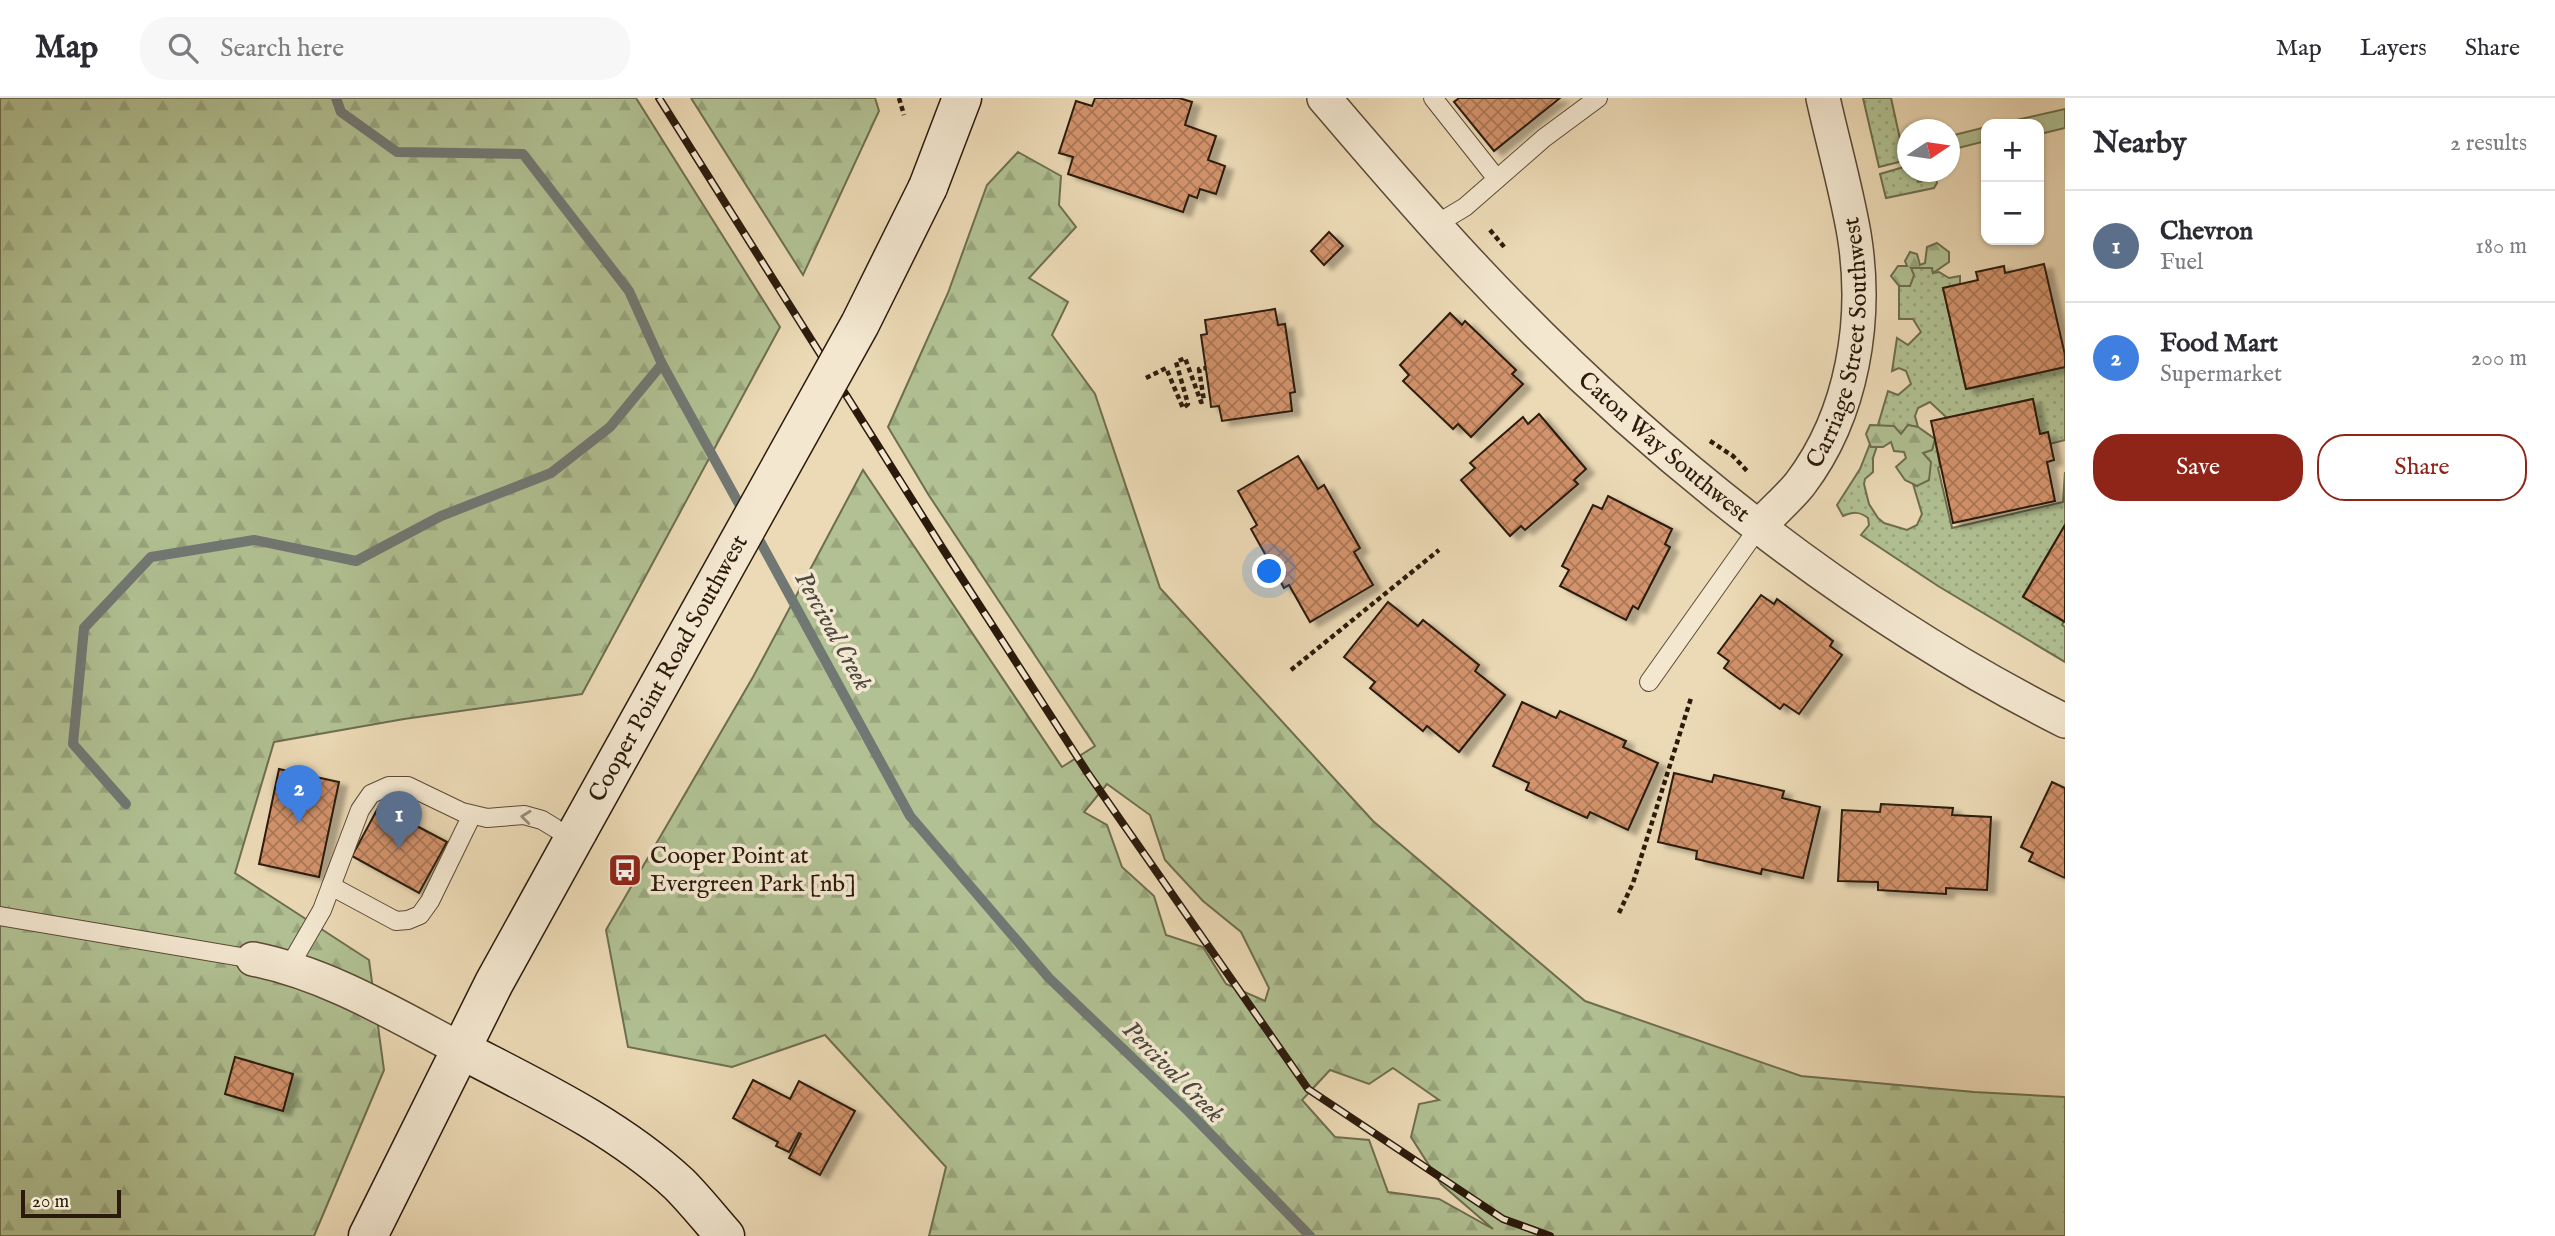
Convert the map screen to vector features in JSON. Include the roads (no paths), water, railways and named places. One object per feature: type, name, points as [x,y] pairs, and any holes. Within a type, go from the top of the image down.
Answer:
[{"type":"main road","name":"Cooper Point Road Southwest","points":[[368,1236],[494,983],[860,324],[935,167],[962,98]]},
{"type":"main road","points":[[462,1050],[620,1137],[679,1185],[719,1234]]},
{"type":"street","name":"Caton Way Southwest","points":[[1324,98],[1435,225],[1513,308],[1623,413],[1705,484],[1769,516],[1888,618],[2028,703],[2065,721]]},
{"type":"street","name":"Carriage Street Southwest","points":[[1769,516],[1799,485],[1825,445],[1845,395],[1858,325],[1859,279],[1854,234],[1823,98]]},
{"type":"street","points":[[253,959],[289,967],[324,980],[462,1050]]},
{"type":"lane","points":[[1433,98],[1497,179]]},
{"type":"lane","points":[[1435,225],[1465,207],[1544,138],[1598,98]]},
{"type":"lane","points":[[1649,682],[1769,516]]},
{"type":"lane","points":[[289,967],[322,910],[360,810],[371,794],[389,786],[408,786],[472,815],[487,818],[524,815],[576,835]]},
{"type":"lane","points":[[331,886],[396,921],[420,915],[430,901],[472,815]]},
{"type":"lane","points":[[0,916],[253,959]]},
{"type":"waterway","name":"Percival Creek","points":[[336,98],[341,112],[397,152],[523,154],[629,291],[662,364],[744,513]]},
{"type":"waterway","points":[[126,804],[73,744],[84,628],[151,557],[254,540],[356,561],[441,516],[551,473],[610,427],[662,364]]},
{"type":"waterway","name":"Percival Creek","points":[[755,532],[910,816],[1049,978],[1188,1111],[1310,1236]]},
{"type":"railway","points":[[659,98],[1087,772],[1308,1089],[1503,1219],[1550,1236]]},
{"type":"place","name":"Food Mart","points":[[299,823]]},
{"type":"place","name":"Chevron","points":[[399,849]]},
{"type":"place","name":"Cooper Point at Evergreen Park [nb]","points":[[625,870]]}]
